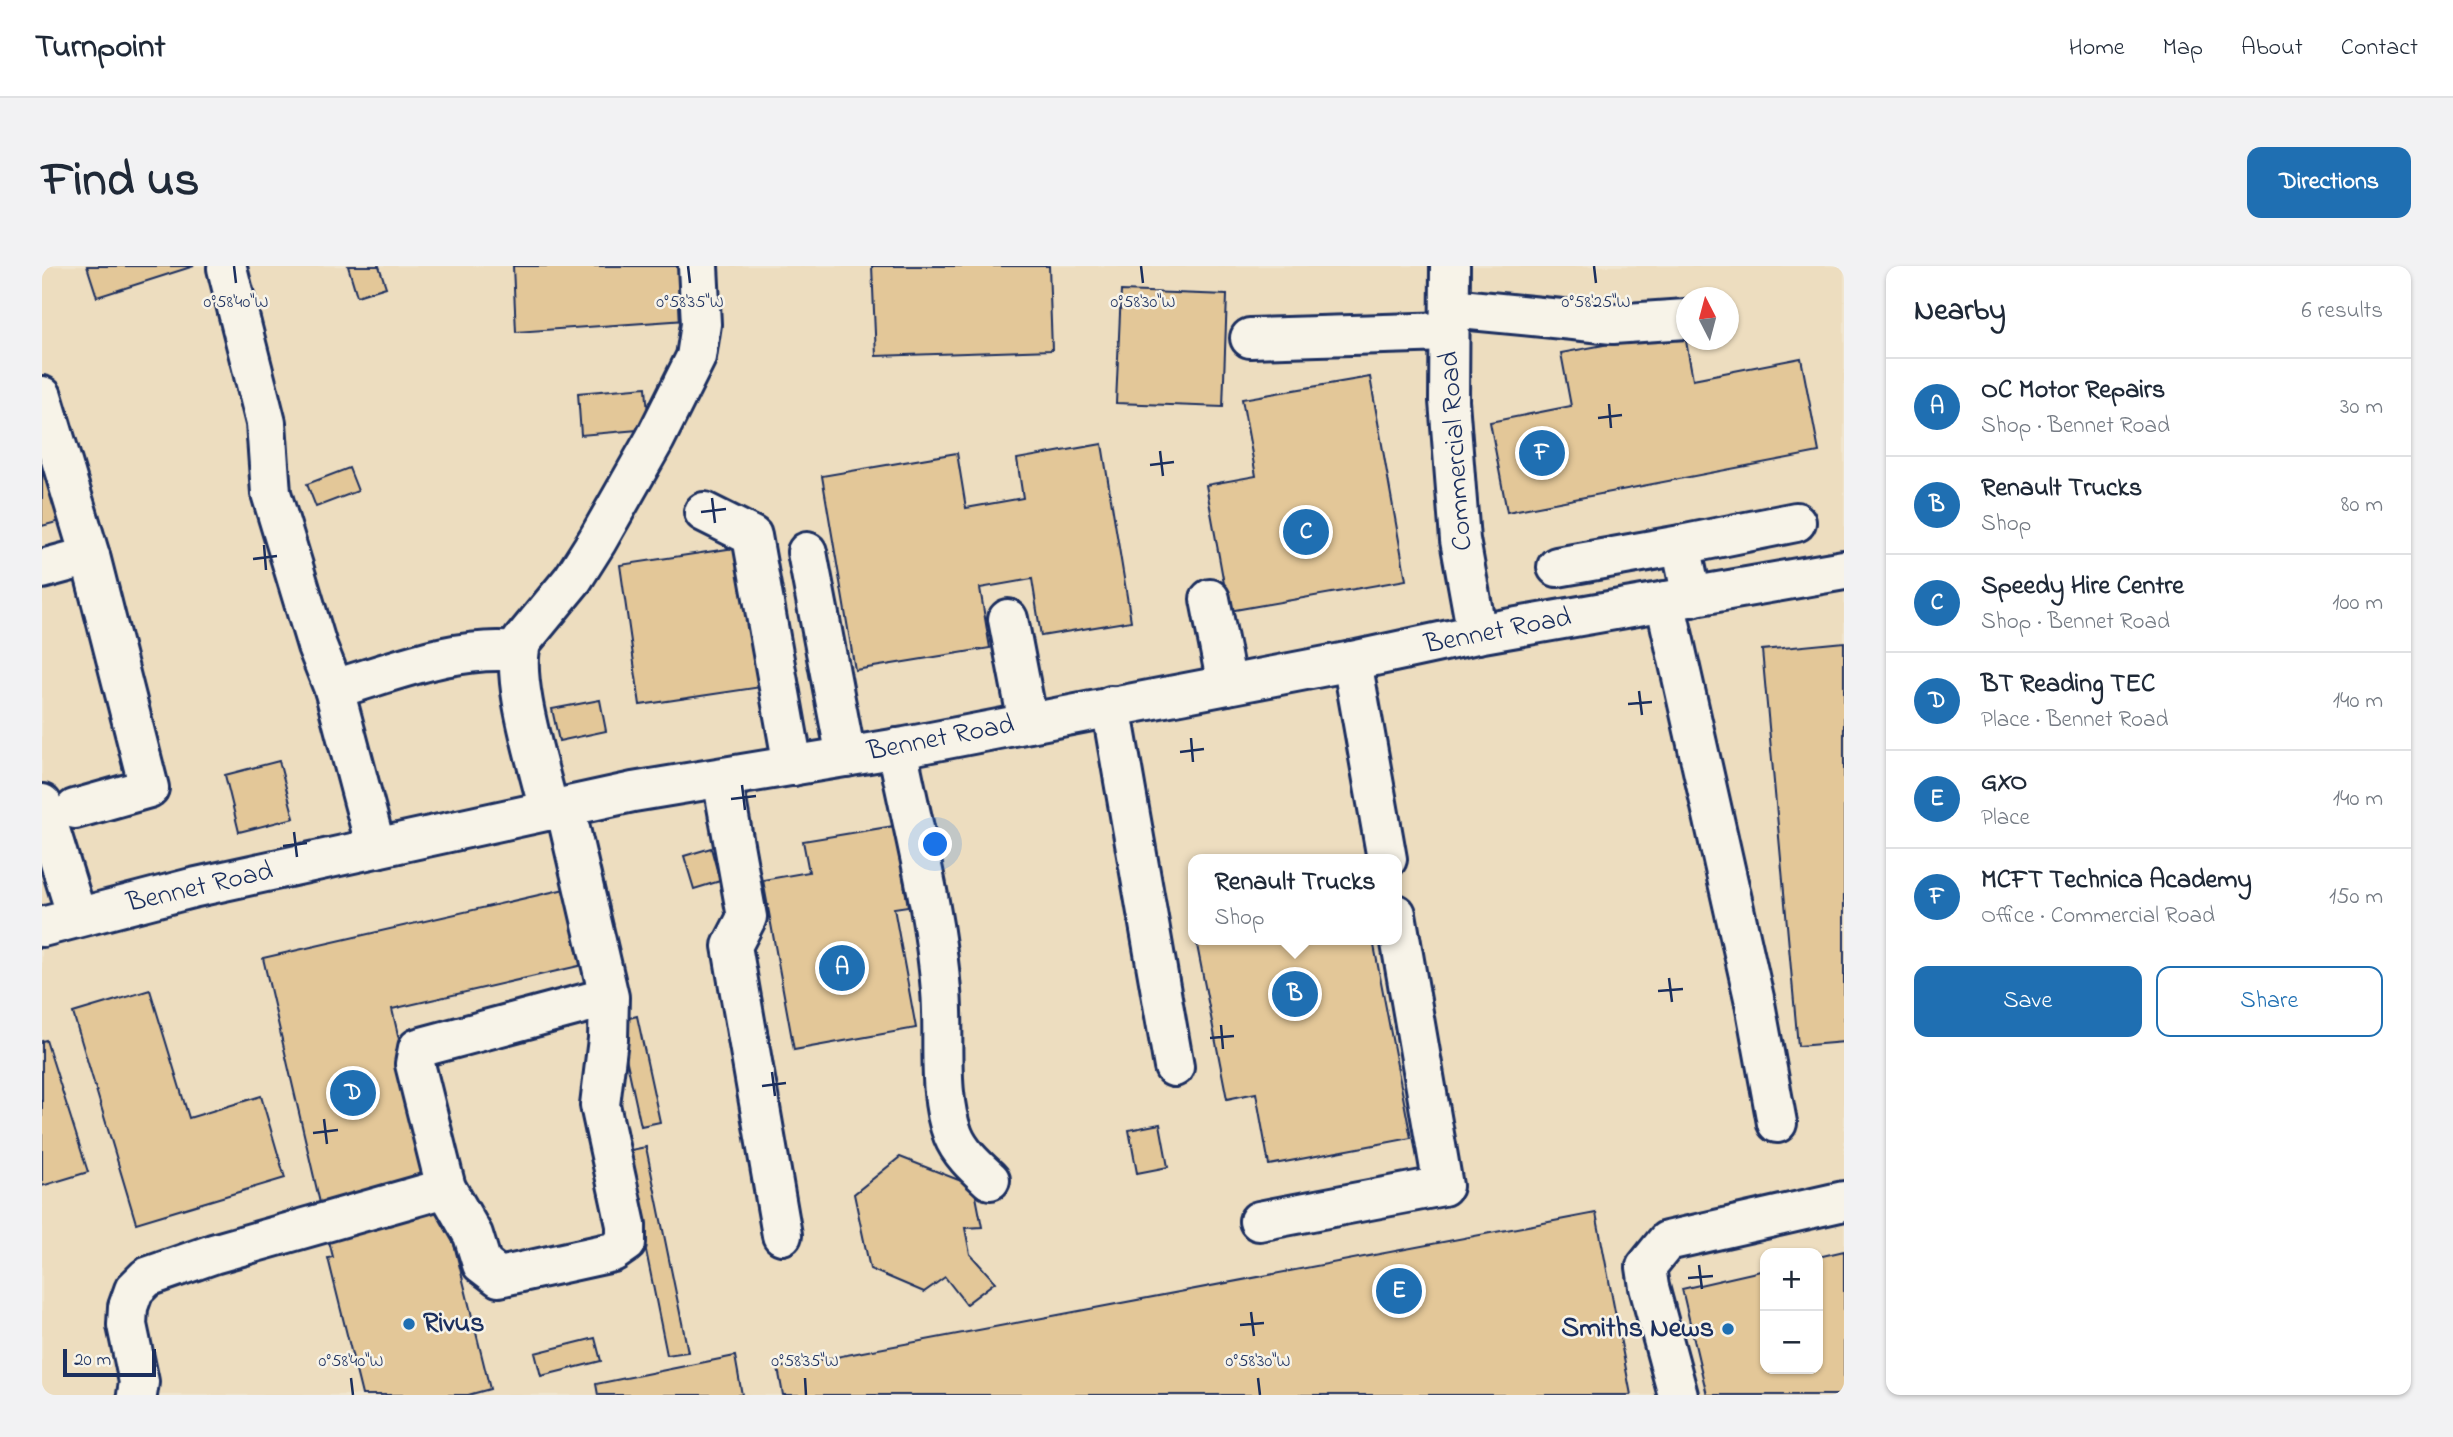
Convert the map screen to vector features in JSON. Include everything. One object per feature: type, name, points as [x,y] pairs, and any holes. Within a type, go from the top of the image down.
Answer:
[{"type":"street","points":[[609,998],[418,1048],[415,1064],[446,1188],[473,1235],[482,1264],[499,1277],[612,1252],[626,1243],[626,1225],[600,1105],[608,1039],[609,998],[521,690],[519,653],[523,641],[573,579],[597,541],[655,439],[696,357],[701,324],[698,266]]},
{"type":"street","name":"Commercial Road","points":[[1450,266],[1449,401],[1460,540],[1477,634]]},
{"type":"street","points":[[227,268],[266,423],[271,493],[313,633],[334,689],[376,848]]},
{"type":"street","points":[[1250,338],[1450,320],[1614,324],[1676,320]]},
{"type":"street","points":[[42,396],[90,555],[149,788],[59,806],[59,922]]},
{"type":"street","points":[[704,512],[752,536],[793,766]]},
{"type":"street","points":[[1556,567],[1796,522]]},
{"type":"street","points":[[1681,545],[1679,599],[1777,1123]]},
{"type":"street","points":[[807,552],[846,757]]},
{"type":"street","points":[[42,569],[90,555]]},
{"type":"street","name":"Bennet Road","points":[[59,922],[192,888],[633,792],[897,748],[1352,661],[1477,634],[1844,570]]},
{"type":"street","points":[[1210,599],[1227,685]]},
{"type":"street","points":[[1008,619],[1028,723]]},
{"type":"street","points":[[334,689],[457,654],[482,651],[519,653]]},
{"type":"street","points":[[1352,661],[1386,854]]},
{"type":"street","points":[[1111,706],[1174,1067]]},
{"type":"street","points":[[897,748],[934,934],[941,990],[946,1110],[953,1137],[968,1159],[990,1180]]},
{"type":"street","points":[[722,778],[747,917],[732,946],[782,1234]]},
{"type":"street","points":[[1259,1221],[1443,1186],[1401,945]]},
{"type":"street","points":[[137,1395],[139,1381],[127,1325],[128,1307],[134,1290],[147,1277],[213,1254],[446,1188]]},
{"type":"street","points":[[1678,1395],[1646,1267],[1657,1251],[1667,1241],[1844,1201]]},
{"type":"shaded area","points":[[42,266],[1844,266],[1844,1395],[42,1395]]},
{"type":"building","points":[[87,266],[194,266],[97,297]]},
{"type":"building","points":[[348,266],[379,266],[386,287],[357,296]]},
{"type":"building","points":[[513,266],[682,266],[686,320],[516,332]]},
{"type":"building","points":[[872,266],[1049,266],[1052,350],[876,356]]},
{"type":"building","points":[[1121,291],[1227,295],[1223,407],[1116,403]]},
{"type":"building","points":[[1676,331],[1676,350],[1688,350],[1693,379],[1801,358],[1819,452],[1507,512],[1490,422],[1571,406],[1561,353]]},
{"type":"building","points":[[1370,377],[1406,580],[1229,611],[1206,485],[1256,476],[1242,399]]},
{"type":"building","points":[[646,387],[649,429],[581,435],[578,393]]},
{"type":"building","points":[[42,424],[68,519],[42,526]]},
{"type":"building","points":[[1102,444],[1131,621],[1041,636],[1032,579],[980,588],[990,648],[855,670],[822,476],[957,453],[966,508],[1023,498],[1017,459]]},
{"type":"building","points":[[349,468],[358,491],[316,507],[307,484]]},
{"type":"building","points":[[748,546],[768,686],[640,705],[620,565]]},
{"type":"building","points":[[1844,642],[1844,1042],[1798,1046],[1762,650]]},
{"type":"building","points":[[600,700],[606,731],[559,741],[552,709]]},
{"type":"building","points":[[279,761],[294,818],[239,832],[225,775]]},
{"type":"building","points":[[894,826],[908,906],[894,908],[916,1028],[794,1050],[763,880],[809,872],[803,841]]},
{"type":"building","points":[[711,848],[720,881],[694,889],[684,856]]},
{"type":"building","points":[[565,889],[583,965],[392,1009],[431,1178],[320,1203],[263,958]]},
{"type":"building","points":[[1197,945],[1374,945],[1411,1138],[1269,1165],[1256,1093],[1227,1099]]},
{"type":"building","points":[[150,990],[189,1118],[261,1096],[285,1178],[136,1223],[73,1013]]},
{"type":"building","points":[[637,1016],[660,1122],[641,1126],[618,1021]]},
{"type":"building","points":[[46,1040],[88,1172],[42,1186],[42,1041]]},
{"type":"building","points":[[1160,1124],[1168,1167],[1137,1173],[1129,1130]]},
{"type":"building","points":[[646,1147],[688,1352],[667,1355],[626,1151]]},
{"type":"building","points":[[900,1157],[974,1186],[982,1227],[965,1228],[970,1254],[995,1282],[966,1304],[945,1277],[924,1292],[870,1269],[854,1194]]},
{"type":"building","name":"Rivus","points":[[442,1210],[447,1229],[450,1228],[490,1389],[468,1395],[362,1395],[328,1258],[333,1257],[328,1237]]},
{"type":"building","points":[[1596,1213],[1631,1395],[783,1395],[778,1368]]},
{"type":"building","name":"Smiths News","points":[[1844,1251],[1844,1395],[1707,1395],[1682,1289],[1760,1271],[1760,1374],[1823,1374],[1823,1256]]},
{"type":"building","points":[[595,1338],[601,1361],[541,1376],[535,1353]]},
{"type":"building","points":[[735,1356],[742,1395],[598,1395],[596,1384]]},
{"type":"place","name":"MCFT Technica Academy","points":[[1542,453]]},
{"type":"place","name":"Speedy Hire Centre","points":[[1306,532]]},
{"type":"place","name":"OC Motor Repairs","points":[[842,968]]},
{"type":"place","name":"Renault Trucks","points":[[1295,994]]},
{"type":"place","name":"BT Reading TEC","points":[[353,1093]]},
{"type":"place","name":"GXO","points":[[1399,1291]]},
{"type":"place","name":"Rivus","points":[[409,1324]]},
{"type":"place","name":"Smiths News","points":[[1728,1329]]}]
